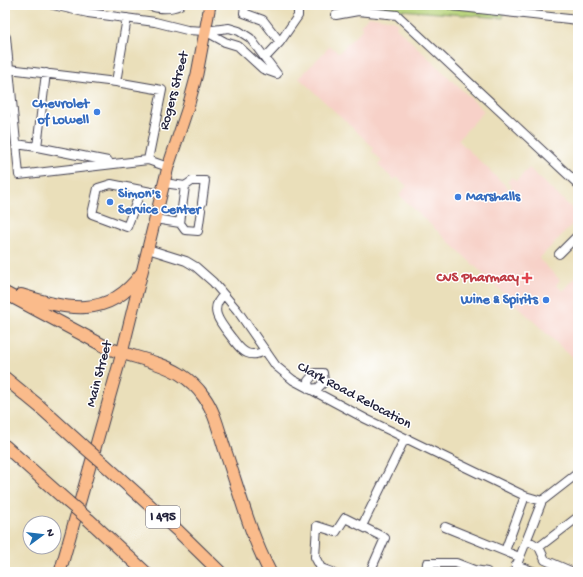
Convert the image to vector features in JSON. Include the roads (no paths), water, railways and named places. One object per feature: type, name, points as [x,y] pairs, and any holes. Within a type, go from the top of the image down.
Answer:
[{"type":"highway","points":[[5,292],[61,306],[75,308],[88,307],[101,304],[119,295],[129,287],[140,274]]},
{"type":"highway","points":[[5,292],[106,347],[159,364],[179,374],[190,382],[204,397],[213,415],[251,528],[270,572]]},
{"type":"highway","name":"I 495","points":[[5,378],[104,464],[177,530],[220,572]]},
{"type":"highway","points":[[5,446],[145,572]]},
{"type":"main road","name":"Rogers Street","points":[[164,183],[197,74],[210,5]]},
{"type":"main road","name":"Main Street","points":[[60,572],[122,353],[140,274],[148,249],[164,183]]},
{"type":"street","points":[[53,5],[88,13],[156,22],[187,30],[206,31],[229,28],[250,38],[277,74],[263,69],[238,46],[225,42],[206,31]]},
{"type":"street","points":[[147,5],[156,8],[173,8],[180,5]]},
{"type":"street","points":[[244,5],[244,13],[262,20],[280,42]]},
{"type":"street","points":[[265,58],[280,42],[298,16],[298,5]]},
{"type":"street","points":[[452,5],[499,8],[578,20]]},
{"type":"street","points":[[336,15],[358,11],[397,15],[578,184]]},
{"type":"street","points":[[116,82],[126,18]]},
{"type":"street","points":[[6,37],[19,175],[148,160],[168,167]]},
{"type":"street","points":[[9,68],[116,82],[162,90],[148,160]]},
{"type":"street","points":[[37,147],[46,73]]},
{"type":"street","points":[[16,144],[118,163]]},
{"type":"street","points":[[164,183],[185,186],[192,181],[205,182],[198,231],[185,230],[180,223],[185,186]]},
{"type":"street","points":[[142,190],[127,227],[92,214],[98,188],[111,184],[142,190],[161,194]]},
{"type":"street","points":[[155,219],[180,223]]},
{"type":"street","points":[[559,254],[578,235]]},
{"type":"street","name":"Clark Road Relocation","points":[[148,249],[177,258],[196,267],[213,282],[224,295],[276,366],[284,374],[309,390],[525,496],[542,501]]},
{"type":"street","points":[[224,295],[219,300],[216,307],[216,315],[221,324],[240,348],[247,353],[254,354],[266,351]]},
{"type":"street","points":[[362,526],[405,438]]},
{"type":"street","points":[[535,572],[515,569],[542,501],[578,474]]},
{"type":"street","points":[[505,551],[525,496]]},
{"type":"street","points":[[539,547],[578,516]]},
{"type":"street","points":[[332,572],[321,568],[315,557],[317,526],[336,532],[345,518],[385,538],[370,572]]},
{"type":"street","points":[[445,527],[519,557]]},
{"type":"street","points":[[526,540],[539,547],[545,560],[573,572]]},
{"type":"street","points":[[426,572],[427,563],[456,563],[474,570],[487,572]]},
{"type":"place","name":"Chevrolet of Lowell","points":[[97,112]]},
{"type":"place","name":"Marshalls","points":[[458,197]]},
{"type":"place","name":"Simon's Service Center","points":[[110,202]]},
{"type":"place","name":"CVS Pharmacy","points":[[527,278]]},
{"type":"place","name":"Wine & Spirits","points":[[546,300]]}]
